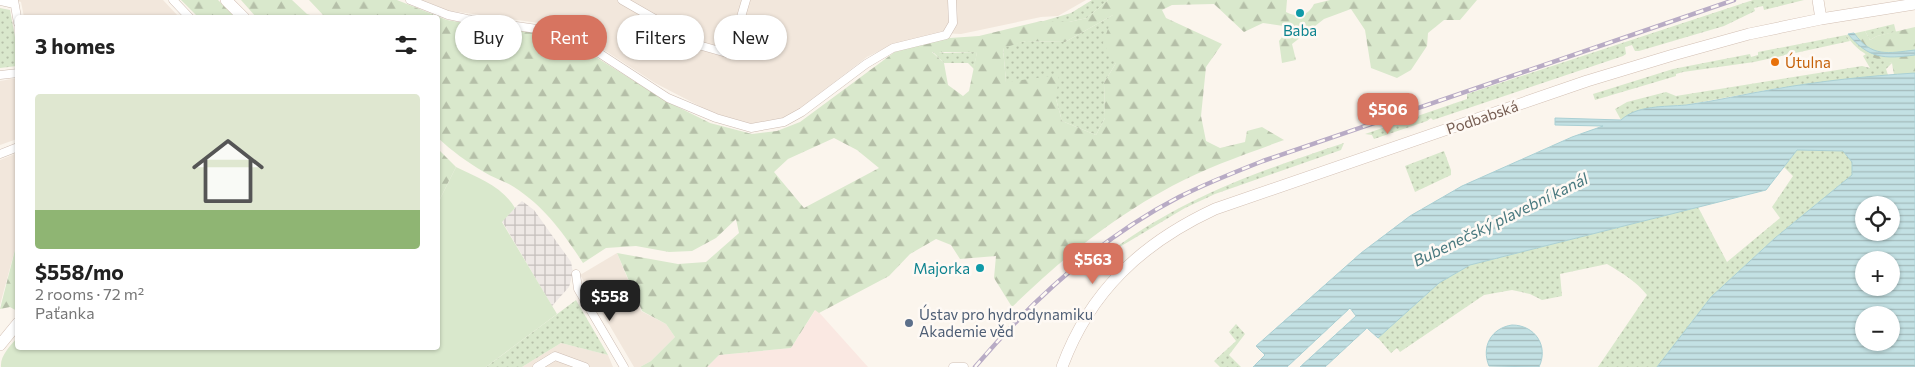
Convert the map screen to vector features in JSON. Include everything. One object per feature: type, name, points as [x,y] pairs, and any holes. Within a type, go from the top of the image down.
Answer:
[{"type":"main road","points":[[226,0],[241,15]]},
{"type":"main road","points":[[1818,0],[1821,19]]},
{"type":"main road","points":[[1859,0],[1861,12]]},
{"type":"main road","name":"Podbabská","points":[[1062,367],[1070,347],[1088,314],[1120,273],[1136,257],[1160,239],[1187,222],[1215,209],[1587,81],[1719,42],[1821,19],[1915,4]]},
{"type":"main road","points":[[0,345],[15,327]]},
{"type":"street","points":[[173,0],[187,15]]},
{"type":"street","points":[[410,0],[448,15],[467,20],[544,30],[579,42],[668,98],[716,118],[751,128],[784,122],[802,112],[866,64],[893,48],[946,34],[953,23],[952,0]]},
{"type":"street","points":[[622,0],[702,46],[730,54],[746,0]]},
{"type":"street","points":[[0,1],[14,2],[16,15]]},
{"type":"street","points":[[0,75],[15,73]]},
{"type":"street","points":[[0,154],[15,148]]},
{"type":"street","points":[[576,274],[578,289],[624,367]]},
{"type":"street","points":[[537,367],[555,356],[585,367]]},
{"type":"street","points":[[953,367],[964,367]]},
{"type":"shaded area","points":[[15,0],[163,0],[177,15],[24,15],[21,2]]},
{"type":"shaded area","points":[[422,0],[1086,0],[1058,16],[1041,17],[961,34],[938,33],[893,44],[867,57],[794,113],[782,119],[756,124],[744,123],[711,112],[655,83],[620,60],[704,60],[704,15],[617,15],[617,58],[607,52],[607,15],[532,15],[532,22],[522,21],[522,15],[480,15],[450,11]]},
{"type":"shaded area","points":[[15,78],[15,140],[0,145],[0,81]]},
{"type":"shaded area","points":[[15,154],[15,249],[0,305],[0,160]]},
{"type":"shaded area","points":[[522,201],[534,210],[571,262],[573,273],[569,287],[552,306],[502,221]]},
{"type":"shaded area","points":[[617,253],[641,311],[666,324],[675,337],[651,361],[640,367],[634,367],[580,275]]},
{"type":"shaded area","points":[[816,309],[868,367],[707,367],[719,355],[791,348]]},
{"type":"shaded area","points":[[561,343],[608,355],[613,367],[522,367]]},
{"type":"green space","points":[[181,0],[218,0],[233,15],[196,15]]},
{"type":"green space","points":[[241,0],[292,0],[310,15],[254,15]]},
{"type":"green space","points":[[309,0],[397,0],[434,15],[323,15]]},
{"type":"green space","points":[[1092,0],[1108,0],[1087,18],[1069,22],[1040,22],[1071,13]]},
{"type":"green space","points":[[1108,0],[1287,0],[1286,12],[1302,15],[1309,11],[1314,4],[1330,0],[1477,0],[1460,20],[1444,20],[1428,33],[1427,46],[1411,70],[1397,78],[1371,68],[1365,30],[1351,9],[1324,19],[1292,44],[1296,60],[1282,63],[1279,41],[1290,27],[1263,23],[1244,32],[1214,4],[1172,5],[1162,10],[1166,18],[1222,44],[1206,67],[1201,116],[1206,141],[1220,148],[1245,142],[1247,131],[1262,127],[1284,140],[1199,173],[1150,198],[1068,256],[1012,307],[994,278],[996,256],[960,259],[951,245],[936,239],[910,254],[889,276],[819,313],[815,310],[791,348],[719,355],[707,367],[640,367],[651,361],[675,337],[666,324],[642,311],[617,253],[678,264],[706,262],[739,233],[736,219],[716,238],[692,251],[669,252],[636,246],[606,248],[583,263],[561,231],[535,203],[514,187],[472,164],[440,140],[440,17],[455,21],[455,60],[522,60],[522,31],[532,32],[532,60],[601,60],[666,101],[710,123],[752,134],[777,131],[800,122],[896,51],[935,39],[979,36],[1041,21],[1069,22],[1087,18]],"holes":[[[1113,15],[1103,43],[1116,63],[1104,83],[1105,118],[1096,135],[1062,121],[1056,99],[1059,75],[1006,82],[1003,48],[1026,41],[1065,42]],[[932,52],[977,52],[969,91],[963,96],[948,85],[944,63]],[[834,138],[857,150],[879,168],[804,208],[774,172],[788,159]]]},
{"type":"green space","points":[[1753,0],[1804,0],[1764,10],[1763,6],[1754,8],[1755,11],[1724,26],[1639,51],[1635,51],[1632,45],[1625,47],[1626,54],[1623,56],[1433,120],[1431,118],[1374,139],[1372,135],[1365,134],[1467,99],[1467,94]]},
{"type":"green space","points":[[0,8],[10,10],[15,37],[15,66],[0,68]]},
{"type":"green space","points":[[1113,15],[1116,63],[1104,83],[1105,118],[1096,135],[1062,121],[1056,99],[1006,82],[1003,47],[1026,41],[1065,42]]},
{"type":"green space","points":[[1894,24],[1896,32],[1877,36],[1870,40],[1865,31]]},
{"type":"green space","points":[[1915,27],[1915,73],[1894,75],[1892,63],[1877,59],[1861,51],[1846,35],[1865,31],[1870,40],[1877,36]]},
{"type":"green space","points":[[1846,35],[1850,41],[1754,62],[1683,72],[1676,74],[1676,76],[1595,100],[1593,94],[1673,69],[1750,54],[1751,57],[1758,55],[1758,52]]},
{"type":"green space","points":[[932,51],[945,53],[977,52],[974,69],[968,63],[944,63]]},
{"type":"green space","points":[[1866,54],[1892,63],[1886,69],[1888,75],[1778,88],[1685,105],[1656,107],[1621,120],[1615,109],[1627,102],[1666,92],[1676,96],[1862,66],[1870,68],[1863,56]]},
{"type":"green space","points":[[1344,143],[1341,150],[1215,194],[1185,208],[1114,249],[1168,214],[1224,187]]},
{"type":"green space","points":[[1797,150],[1843,151],[1852,162],[1852,175],[1775,238],[1711,297],[1657,367],[1598,367],[1647,295],[1633,281],[1607,264],[1560,274],[1562,296],[1542,300],[1530,294],[1512,290],[1484,295],[1400,352],[1397,348],[1391,353],[1378,338],[1439,283],[1470,265],[1698,207],[1727,262],[1780,218],[1772,207],[1793,176],[1784,167]]},
{"type":"green space","points":[[440,151],[456,167],[440,199]]},
{"type":"green space","points":[[1444,151],[1451,175],[1415,192],[1405,166]]},
{"type":"green space","points":[[456,167],[496,188],[510,200],[515,208],[502,222],[557,314],[486,367],[1,367],[4,355],[15,340],[15,350],[440,350],[440,199]]},
{"type":"green space","points":[[15,250],[15,310],[10,307],[0,309]]},
{"type":"green space","points":[[576,300],[608,355],[561,343],[522,367],[486,367]]},
{"type":"green space","points":[[1236,324],[1245,334],[1229,355],[1241,367],[1220,367],[1214,361],[1236,341],[1229,332]]},
{"type":"water","points":[[1854,33],[1867,47],[1874,50],[1889,53],[1915,50],[1915,55],[1886,57],[1870,53],[1848,34]]},
{"type":"water","name":"Bubenečský plavební kanál","points":[[1915,73],[1915,367],[1657,367],[1711,297],[1775,238],[1852,175],[1852,162],[1843,151],[1797,150],[1766,190],[1470,265],[1439,283],[1378,338],[1367,328],[1325,367],[1300,367],[1356,316],[1350,308],[1287,367],[1253,367],[1265,355],[1256,346],[1361,253],[1410,216],[1462,186],[1572,137],[1603,126],[1555,125],[1555,118],[1621,120],[1627,115],[1643,109],[1686,105],[1845,79]]},
{"type":"water","points":[[1512,325],[1527,329],[1538,338],[1542,352],[1539,367],[1489,366],[1486,352],[1487,345],[1493,334]]},
{"type":"railway","points":[[975,367],[1020,318],[1069,272],[1122,231],[1179,197],[1263,161],[1734,0]]},
{"type":"place","name":"Baba","points":[[1300,13]]},
{"type":"place","name":"Útulna","points":[[1775,62]]},
{"type":"place","name":"Majorka","points":[[980,268]]},
{"type":"place","name":"Ústav pro hydrodynamiku Akademie věd","points":[[909,323]]}]
